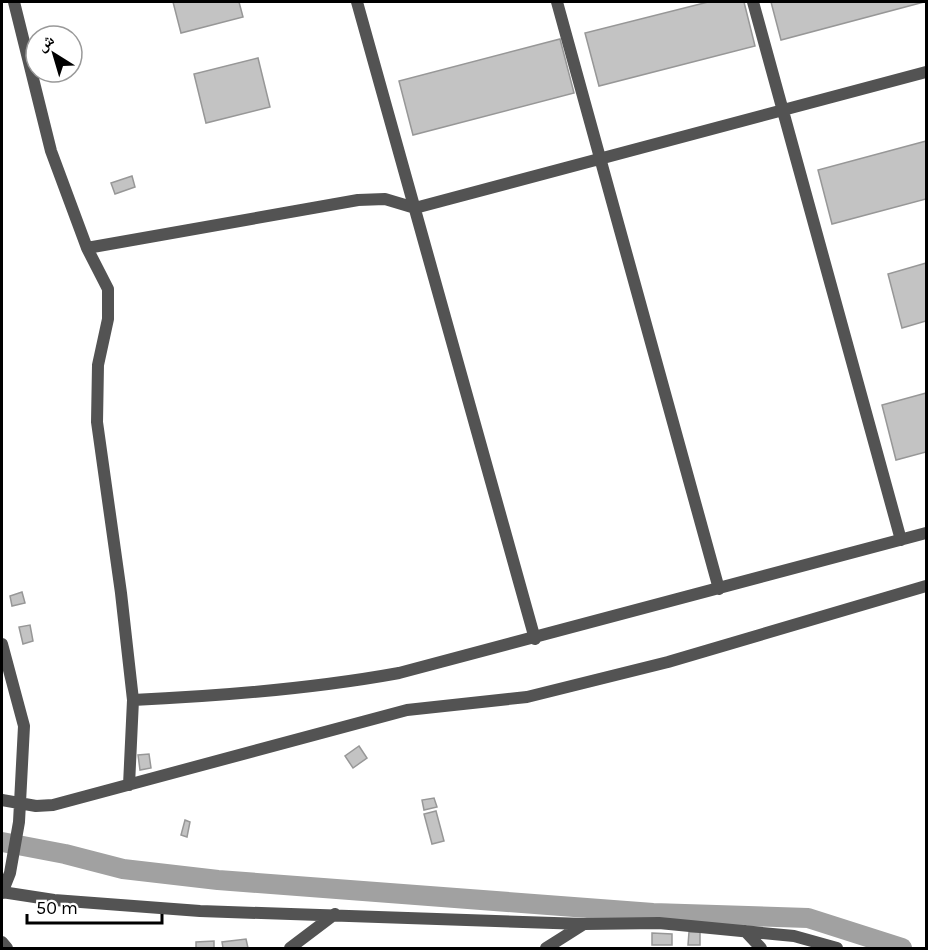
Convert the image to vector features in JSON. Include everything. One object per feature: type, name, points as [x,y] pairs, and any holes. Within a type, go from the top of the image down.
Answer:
[{"type":"street","points":[[14,2],[51,151],[87,248],[108,289],[108,319],[98,365],[97,422],[121,593],[133,700],[129,785]]},
{"type":"street","points":[[357,2],[535,639]]},
{"type":"street","points":[[557,2],[598,159],[719,589]]},
{"type":"street","points":[[753,2],[901,540]]},
{"type":"street","points":[[87,248],[358,200],[385,199],[415,208],[927,72]]},
{"type":"street","points":[[133,700],[226,696],[349,682],[399,673],[535,639],[927,533]]},
{"type":"street","points":[[2,800],[36,806],[53,805],[407,710],[519,698],[668,662],[927,586]]},
{"type":"street","points":[[2,644],[24,726],[19,822],[10,873],[2,892],[54,900],[190,910],[584,924],[659,923],[794,936],[837,948]]},
{"type":"street","points":[[290,948],[335,914]]},
{"type":"street","points":[[546,948],[584,924]]},
{"type":"street","points":[[745,931],[761,948]]},
{"type":"street","points":[[2,942],[7,948]]},
{"type":"building","points":[[173,2],[239,2],[243,17],[181,33]]},
{"type":"building","points":[[708,2],[744,2],[755,46],[599,86],[585,33]]},
{"type":"building","points":[[771,2],[924,2],[781,40]]},
{"type":"building","points":[[560,39],[574,93],[413,135],[399,81]]},
{"type":"building","points":[[258,58],[270,107],[206,123],[194,74]]},
{"type":"building","points":[[926,141],[926,199],[832,224],[818,170]]},
{"type":"building","points":[[132,176],[135,187],[115,194],[111,183]]},
{"type":"building","points":[[926,263],[926,321],[902,328],[888,274]]},
{"type":"building","points":[[926,393],[926,452],[896,460],[882,405]]},
{"type":"building","points":[[22,592],[25,603],[12,606],[10,596]]},
{"type":"building","points":[[30,625],[33,641],[23,644],[19,627]]},
{"type":"building","points":[[359,746],[367,758],[353,768],[345,756]]},
{"type":"building","points":[[149,754],[151,768],[140,770],[138,755]]},
{"type":"building","points":[[434,798],[437,807],[424,810],[422,800]]},
{"type":"building","points":[[436,811],[444,841],[432,844],[424,814]]},
{"type":"building","points":[[185,820],[190,822],[187,837],[181,835]]},
{"type":"building","points":[[689,932],[700,932],[700,945],[688,945]]},
{"type":"building","points":[[652,933],[672,934],[672,945],[652,945]]},
{"type":"building","points":[[246,939],[248,948],[223,948],[222,942]]},
{"type":"building","points":[[214,941],[214,948],[196,948],[196,942]]},
{"type":"waterway","points":[[2,842],[65,854],[123,869],[218,880],[653,913],[808,918],[902,948]]}]
